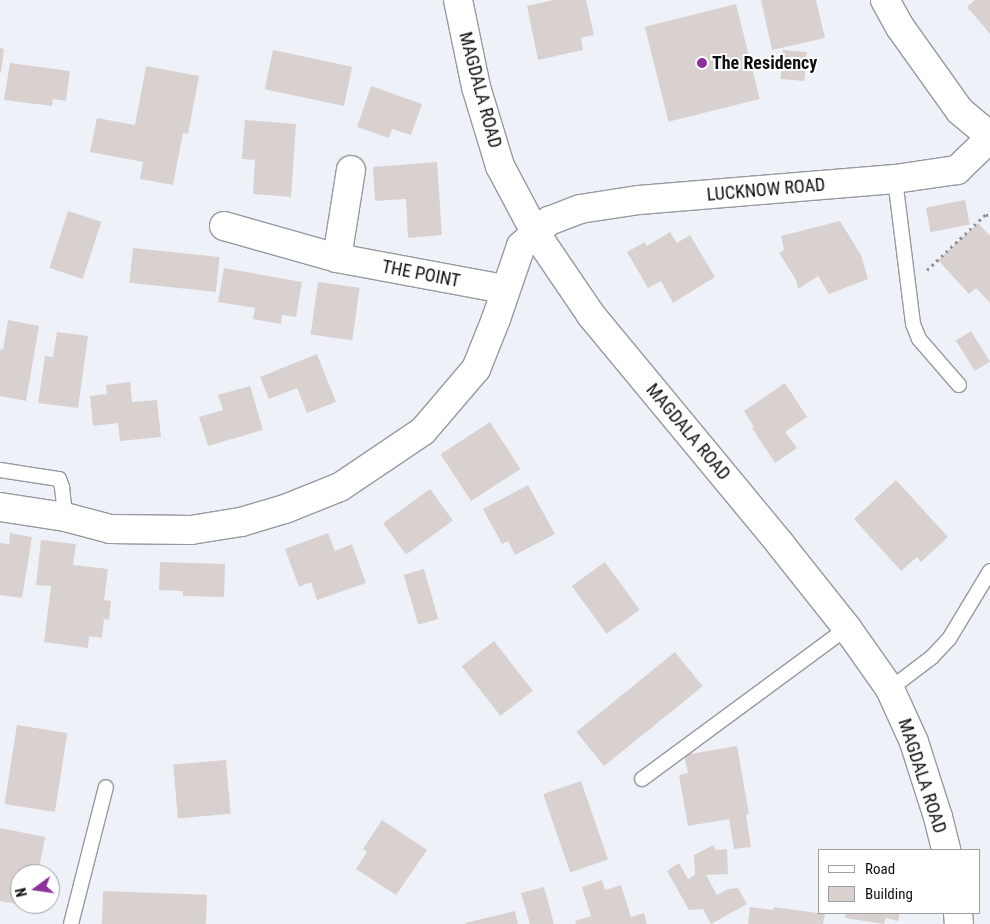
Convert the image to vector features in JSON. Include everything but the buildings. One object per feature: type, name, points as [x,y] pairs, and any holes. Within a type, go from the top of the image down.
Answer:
[{"type":"street","name":"MAGDALA ROAD","points":[[458,0],[476,87],[500,166],[536,234],[591,315],[775,537],[847,628],[890,689],[914,742],[938,817],[946,849]]},
{"type":"street","points":[[885,0],[900,27],[960,111],[990,137]]},
{"type":"street","name":"LUCKNOW ROAD","points":[[0,507],[64,517],[110,529],[191,530],[241,522],[285,509],[340,487],[423,430],[476,369],[496,319],[521,246],[549,221],[580,209],[639,200],[895,179],[957,170],[990,137]]},
{"type":"street","points":[[337,258],[352,170]]},
{"type":"street","name":"THE POINT","points":[[224,226],[337,258],[505,289]]},
{"type":"lane","points":[[895,179],[913,324],[919,339],[959,385]]},
{"type":"lane","points":[[0,470],[59,479],[62,487],[64,517]]},
{"type":"lane","points":[[890,689],[932,657],[950,639],[990,571]]},
{"type":"lane","points":[[642,779],[847,628]]},
{"type":"lane","points":[[71,924],[106,787]]},
{"type":"path","points":[[908,288],[986,214],[990,218]]},
{"type":"place","name":"The Residency","points":[[702,63]]}]
